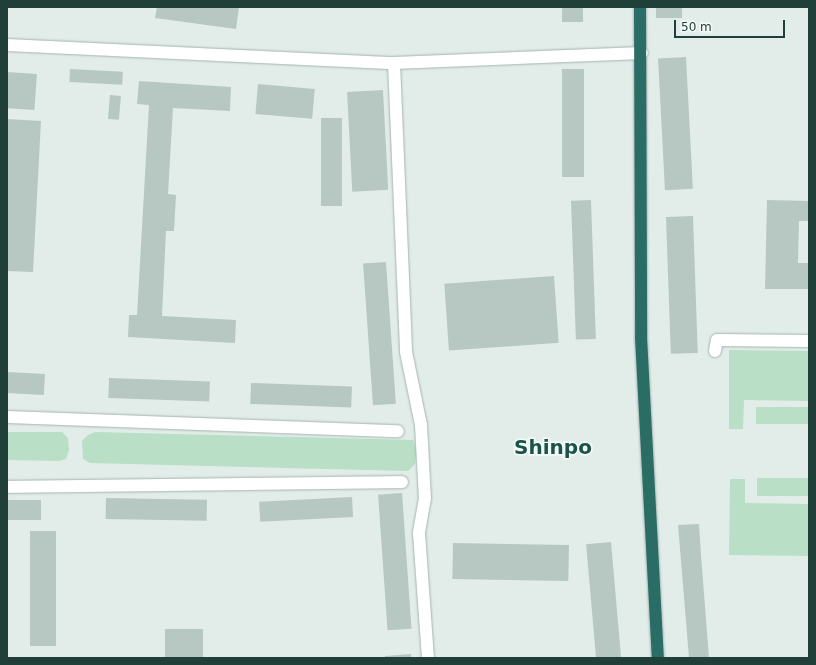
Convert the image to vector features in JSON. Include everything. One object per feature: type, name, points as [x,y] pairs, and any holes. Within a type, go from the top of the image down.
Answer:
[{"type":"highway","points":[[640,7],[642,53],[641,337],[658,658]]},
{"type":"street","points":[[7,45],[394,63],[642,53]]},
{"type":"street","points":[[394,63],[406,352],[422,425],[425,498],[419,533],[428,658]]},
{"type":"street","points":[[715,352],[717,340],[809,341]]},
{"type":"street","points":[[7,417],[398,431]]},
{"type":"street","points":[[7,488],[402,482]]},
{"type":"green space","points":[[729,350],[809,351],[809,401],[744,400],[743,429],[729,429]]},
{"type":"green space","points":[[756,407],[809,407],[809,424],[756,424]]},
{"type":"green space","points":[[7,432],[62,432],[68,438],[69,450],[66,459],[59,461],[7,460]]},
{"type":"green space","points":[[95,432],[413,440],[417,451],[415,464],[408,471],[90,463],[83,459],[82,441],[88,435]]},
{"type":"green space","points":[[757,478],[809,478],[809,496],[757,496]]},
{"type":"green space","points":[[730,479],[745,479],[745,503],[809,504],[809,556],[729,555]]},
{"type":"building","points":[[157,7],[239,7],[236,29],[155,18]]},
{"type":"building","points":[[562,7],[583,7],[583,22],[562,22]]},
{"type":"building","points":[[656,7],[682,7],[682,18],[656,18]]},
{"type":"building","points":[[686,57],[693,189],[665,190],[658,58]]},
{"type":"building","points":[[70,69],[123,72],[122,85],[69,82]]},
{"type":"building","points":[[562,69],[584,69],[584,177],[562,177]]},
{"type":"building","points":[[7,72],[37,74],[34,110],[7,108]]},
{"type":"building","points":[[139,81],[231,87],[230,111],[173,108],[168,194],[176,195],[174,231],[166,231],[162,316],[236,320],[235,343],[128,337],[129,315],[137,315],[149,105],[137,104]]},
{"type":"building","points":[[258,84],[315,89],[312,119],[255,114]]},
{"type":"building","points":[[383,90],[388,190],[352,192],[347,92]]},
{"type":"building","points":[[110,95],[121,96],[119,120],[108,119]]},
{"type":"building","points":[[321,118],[342,118],[342,206],[321,206]]},
{"type":"building","points":[[7,119],[41,121],[33,272],[7,271]]},
{"type":"building","points":[[591,200],[596,339],[576,340],[571,201]]},
{"type":"building","points":[[767,200],[809,201],[809,221],[799,221],[798,263],[809,263],[809,289],[765,289]]},
{"type":"building","points":[[693,216],[698,353],[671,354],[666,217]]},
{"type":"building","points":[[386,262],[396,404],[373,405],[363,264]]},
{"type":"building","points":[[554,276],[559,343],[449,351],[444,284]]},
{"type":"building","points":[[7,372],[45,374],[44,395],[7,393]]},
{"type":"building","points":[[109,378],[210,382],[209,402],[108,398]]},
{"type":"building","points":[[251,383],[352,387],[351,408],[250,404]]},
{"type":"building","points":[[402,493],[411,629],[388,630],[378,495]]},
{"type":"building","points":[[352,497],[353,517],[260,522],[259,502]]},
{"type":"building","points":[[106,498],[207,500],[207,521],[106,519]]},
{"type":"building","points":[[7,500],[41,500],[41,520],[7,520]]},
{"type":"building","points":[[699,524],[709,658],[689,658],[678,525]]},
{"type":"building","points":[[30,531],[56,531],[56,646],[30,646]]},
{"type":"building","points":[[611,542],[621,658],[596,658],[586,544]]},
{"type":"building","points":[[453,543],[569,545],[568,581],[452,579]]},
{"type":"building","points":[[165,629],[203,629],[203,658],[165,658]]},
{"type":"building","points":[[411,654],[411,658],[385,658],[385,656]]},
{"type":"district","name":"Shinpo","points":[[553,447]]}]
